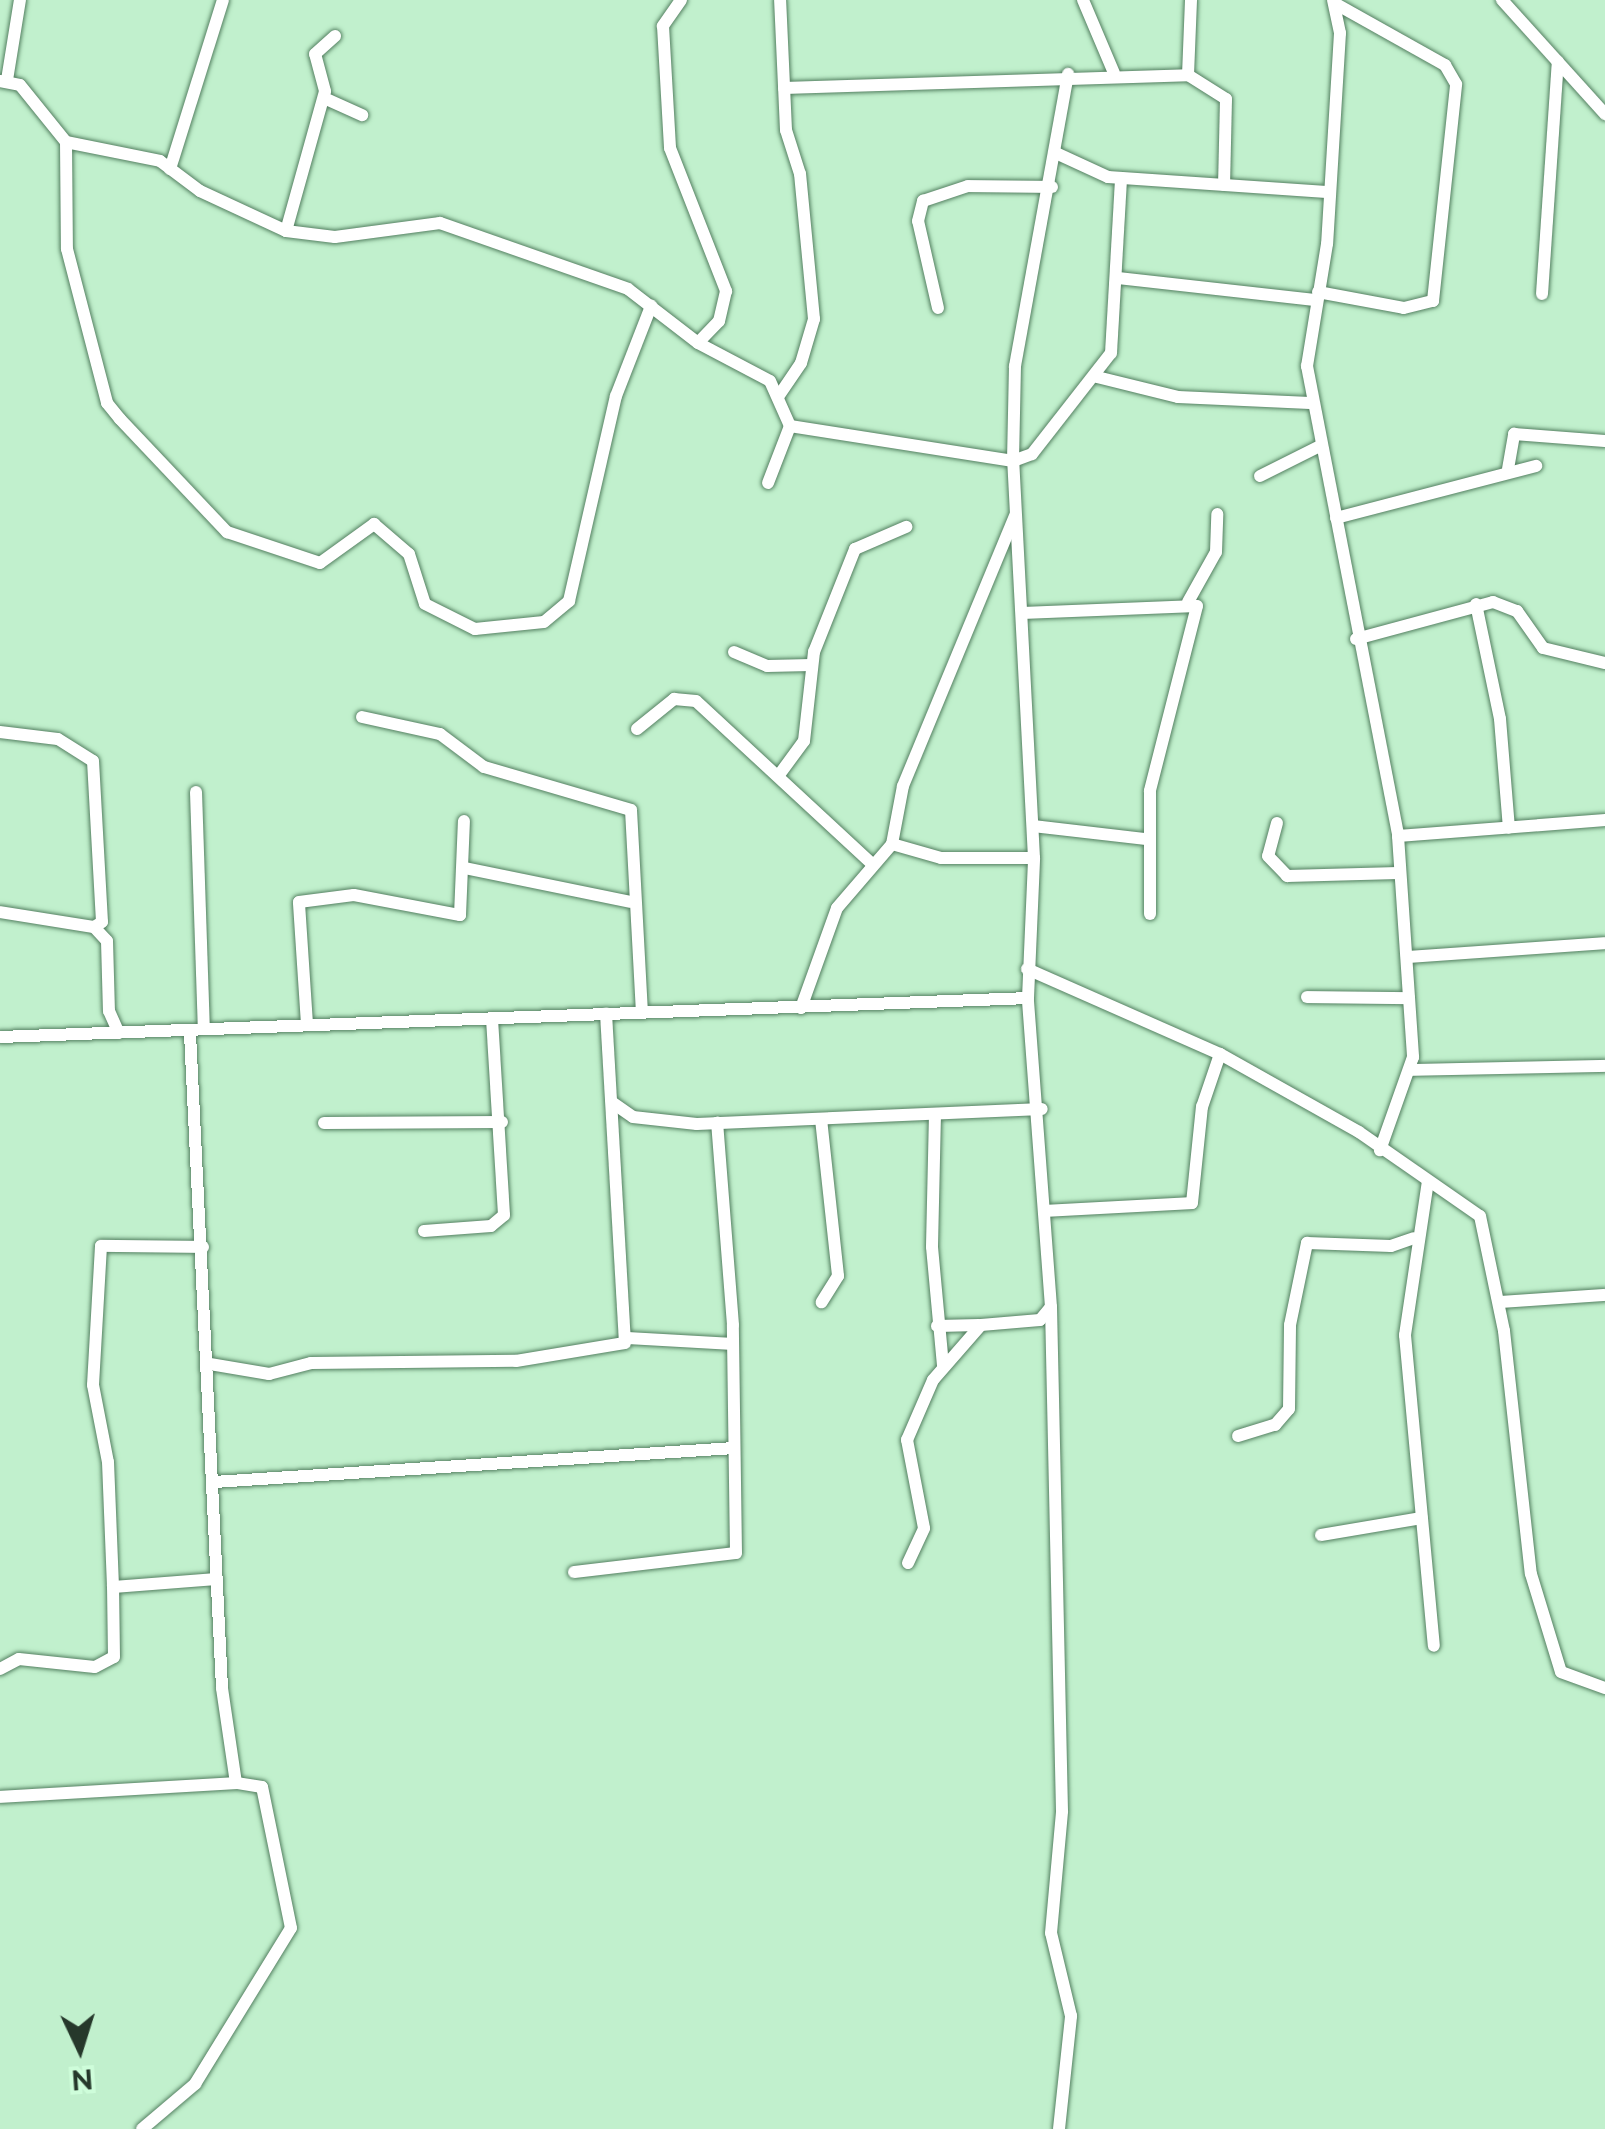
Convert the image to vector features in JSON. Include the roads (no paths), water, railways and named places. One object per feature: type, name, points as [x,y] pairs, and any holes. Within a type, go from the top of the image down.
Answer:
[{"type":"street","points":[[20,0],[4,81],[66,142],[170,169],[286,231],[345,236],[440,224],[610,280],[698,343],[770,381],[790,426],[768,483]]},
{"type":"street","points":[[170,169],[223,0]]},
{"type":"street","points":[[681,0],[663,26],[670,148],[726,292],[719,321],[698,343]]},
{"type":"street","points":[[778,397],[802,363],[814,319],[784,88],[780,0]]},
{"type":"street","points":[[1084,0],[1114,74]]},
{"type":"street","points":[[1188,75],[1191,0]]},
{"type":"street","points":[[1502,0],[1605,114]]},
{"type":"street","points":[[1118,278],[1317,296],[1404,308],[1433,301],[1456,84],[1444,64],[1335,2],[1326,192],[1317,296],[1310,403],[1398,836],[1409,998],[1409,1070],[1380,1150]]},
{"type":"street","points":[[286,231],[324,98],[315,54],[335,36]]},
{"type":"street","points":[[1542,294],[1558,62]]},
{"type":"street","points":[[784,88],[1068,74],[1188,75],[1226,99],[1224,185]]},
{"type":"street","points":[[1060,2129],[1071,2016],[1051,1933],[1062,1812],[1051,1307],[1042,1109],[1028,998],[1034,858],[1013,461],[1014,366],[1052,187],[1068,74]]},
{"type":"street","points":[[324,98],[362,115]]},
{"type":"street","points":[[66,142],[67,249],[107,403],[120,420],[226,532],[309,564],[328,560],[374,524],[409,554],[425,604],[475,629],[544,622],[569,601],[616,396],[651,306]]},
{"type":"street","points":[[1058,154],[1122,178],[1326,192]]},
{"type":"street","points":[[790,426],[1013,461],[1044,444],[1097,377],[1116,335],[1122,178]]},
{"type":"street","points":[[938,308],[918,221],[923,201],[968,186],[1052,187]]},
{"type":"street","points":[[1097,377],[1178,397],[1310,403]]},
{"type":"street","points":[[1508,470],[1514,434],[1605,441]]},
{"type":"street","points":[[1260,476],[1320,446]]},
{"type":"street","points":[[1336,518],[1508,470],[1536,466]]},
{"type":"street","points":[[801,1008],[824,936],[871,863],[892,844],[904,786],[1016,514]]},
{"type":"street","points":[[1188,602],[1216,552],[1217,514]]},
{"type":"street","points":[[779,775],[804,741],[811,665],[854,549],[906,527]]},
{"type":"street","points":[[1022,613],[1188,602]]},
{"type":"street","points":[[1150,914],[1146,839],[1150,786],[1198,617],[1188,602]]},
{"type":"street","points":[[1356,639],[1476,604],[1518,611],[1551,652],[1605,663]]},
{"type":"street","points":[[1476,604],[1500,718],[1509,828]]},
{"type":"street","points":[[734,652],[768,666],[811,665]]},
{"type":"street","points":[[637,729],[674,699],[696,701],[779,775],[808,814],[871,863]]},
{"type":"street","points":[[362,717],[440,734],[484,767],[631,810],[631,902],[642,1013]]},
{"type":"street","points":[[0,732],[58,738],[93,760],[102,922],[94,928]]},
{"type":"street","points":[[196,792],[197,1032],[216,1579],[236,1783]]},
{"type":"street","points":[[1398,836],[1605,820]]},
{"type":"street","points":[[306,1024],[299,902],[354,894],[450,917],[465,909],[464,821]]},
{"type":"street","points":[[1277,823],[1268,856],[1288,876],[1398,873]]},
{"type":"street","points":[[1032,826],[1146,839]]},
{"type":"street","points":[[892,844],[941,858],[1034,858]]},
{"type":"street","points":[[465,868],[631,902]]},
{"type":"street","points":[[0,912],[94,928],[107,941],[109,1011],[120,1033]]},
{"type":"street","points":[[1407,956],[1605,943]]},
{"type":"street","points":[[1009,995],[1028,974]]},
{"type":"street","points":[[1028,974],[1220,1054],[1380,1150],[1480,1216],[1499,1302],[1531,1574],[1561,1672],[1605,1688]]},
{"type":"street","points":[[0,1037],[801,1008],[1009,995],[1028,998]]},
{"type":"street","points":[[1307,997],[1409,998]]},
{"type":"street","points":[[606,1014],[629,1338]]},
{"type":"street","points":[[424,1231],[502,1218],[502,1122],[492,1018]]},
{"type":"street","points":[[1046,1211],[1192,1203],[1202,1108],[1220,1054]]},
{"type":"street","points":[[1409,1070],[1605,1066]]},
{"type":"street","points":[[613,1104],[633,1117],[717,1123],[1042,1109]]},
{"type":"street","points":[[935,1114],[937,1326],[943,1365]]},
{"type":"street","points":[[614,1130],[633,1117]]},
{"type":"street","points":[[821,1119],[838,1276],[822,1302]]},
{"type":"street","points":[[324,1124],[502,1122]]},
{"type":"street","points":[[574,1572],[732,1557],[732,1344],[717,1123]]},
{"type":"street","points":[[1428,1181],[1414,1238],[1405,1335],[1434,1646]]},
{"type":"street","points":[[1238,1436],[1274,1425],[1289,1408],[1290,1325],[1307,1243],[1391,1246],[1414,1238]]},
{"type":"street","points":[[0,1668],[18,1659],[107,1662],[118,1650],[108,1462],[93,1385],[96,1253],[108,1243],[203,1247]]},
{"type":"street","points":[[1499,1302],[1605,1296]]},
{"type":"street","points":[[937,1326],[1040,1320],[1051,1307]]},
{"type":"street","points":[[908,1563],[924,1528],[907,1440],[943,1365],[981,1325]]},
{"type":"street","points":[[210,1364],[269,1374],[311,1363],[516,1361],[629,1338],[732,1344]]},
{"type":"street","points":[[214,1482],[734,1448]]},
{"type":"street","points":[[1321,1536],[1422,1518]]},
{"type":"street","points":[[113,1587],[216,1579]]},
{"type":"street","points":[[0,1794],[236,1783],[262,1787],[291,1928],[195,2084],[142,2129]]}]
